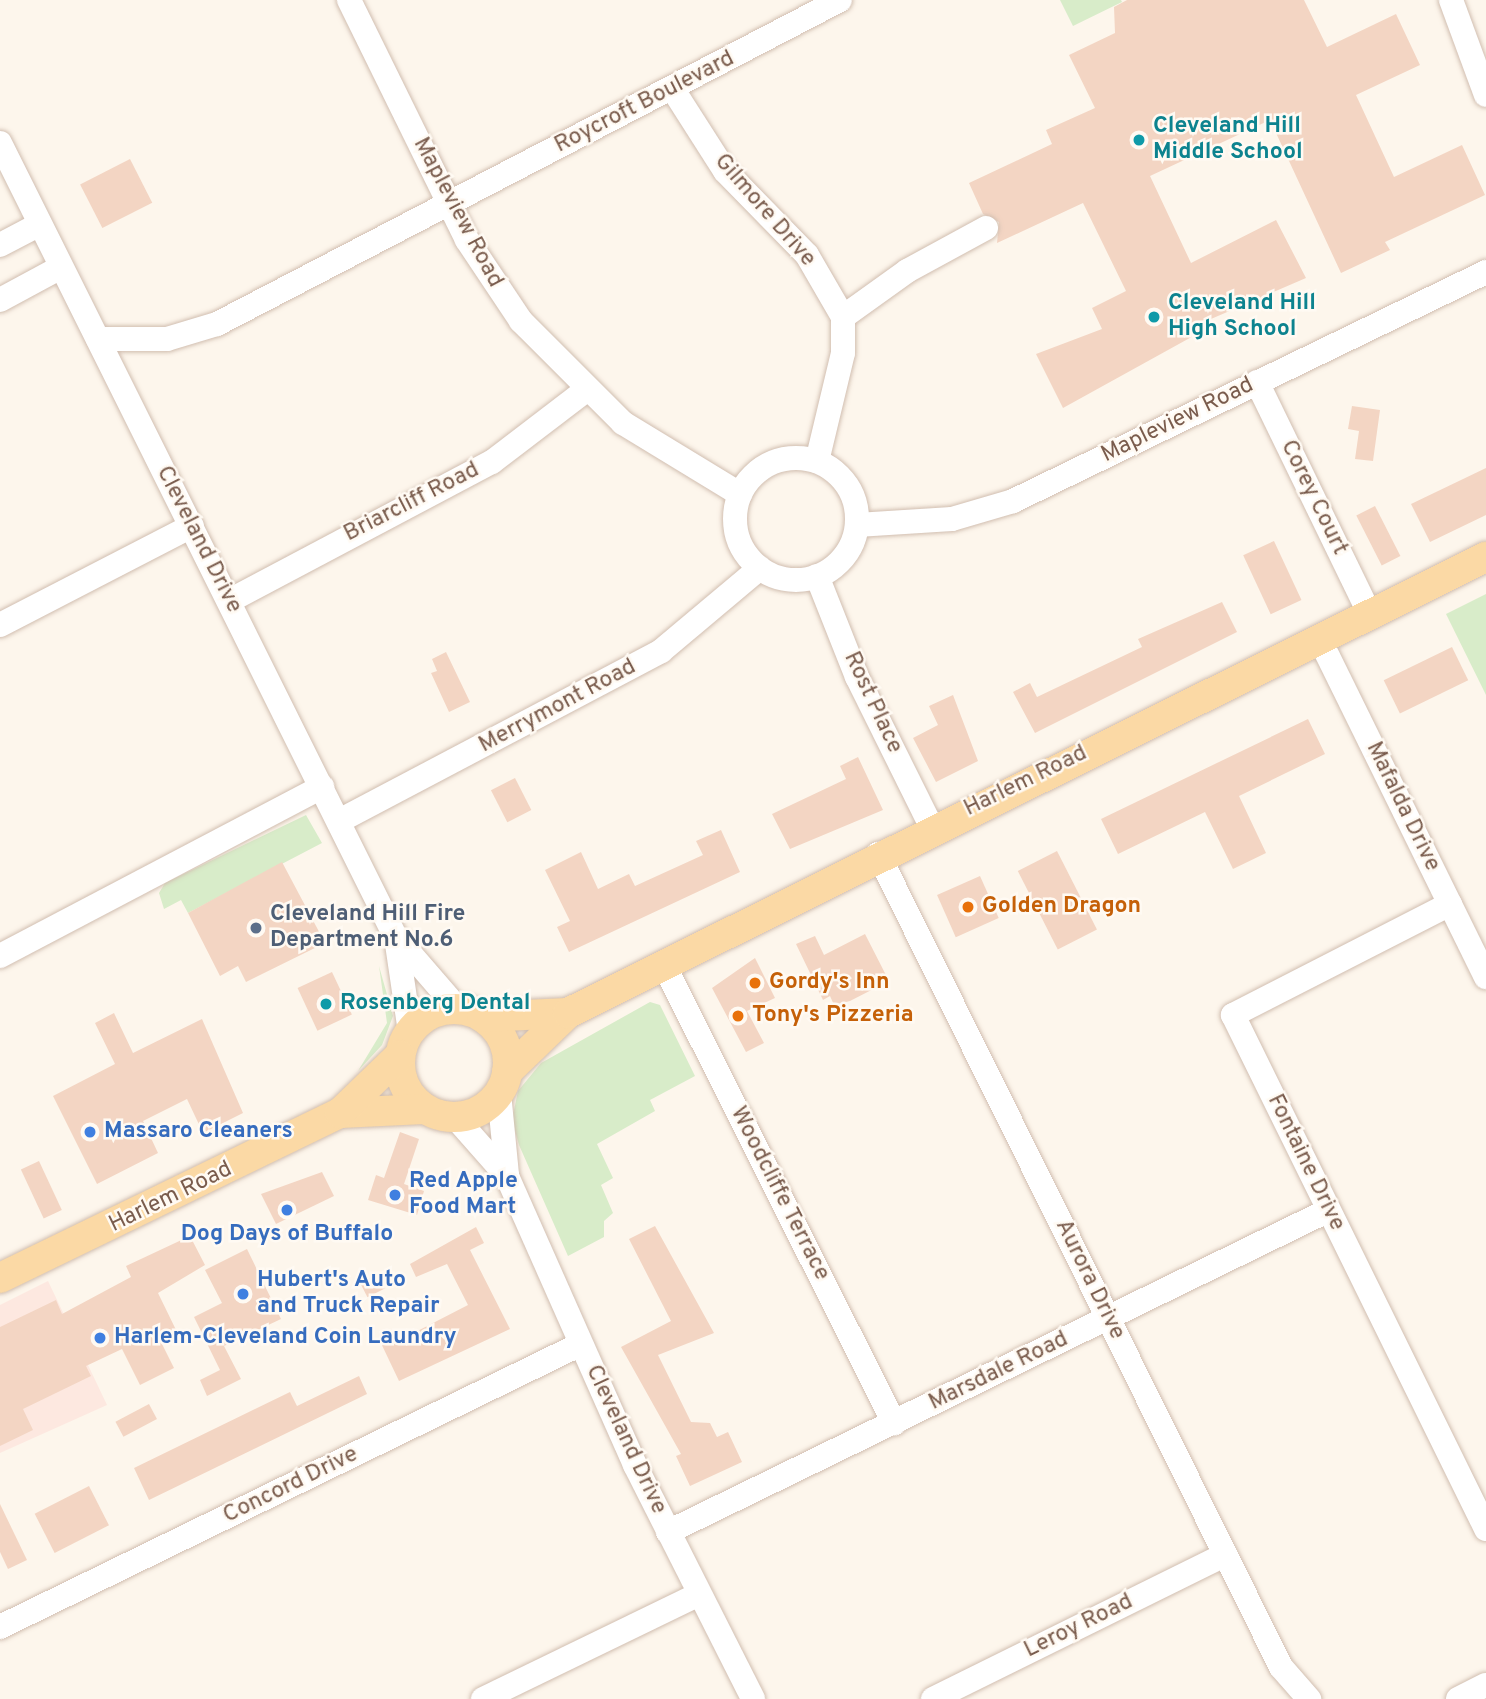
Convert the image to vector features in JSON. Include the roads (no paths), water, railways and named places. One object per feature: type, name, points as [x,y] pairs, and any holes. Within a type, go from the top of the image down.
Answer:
[{"type":"main road","name":"Harlem Road","points":[[503,1083],[569,1013],[878,854],[1486,557]]},
{"type":"main road","name":"Harlem Road","points":[[470,1013],[569,1013]]},
{"type":"main road","points":[[470,1013],[500,1035],[503,1083],[476,1113],[455,1117],[424,1108],[407,1091],[405,1044],[431,1014],[470,1013]]},
{"type":"main road","name":"Harlem Road","points":[[0,1278],[340,1113],[405,1044]]},
{"type":"main road","name":"Harlem Road","points":[[340,1113],[424,1108]]},
{"type":"street","name":"Mapleview Road","points":[[349,0],[450,204],[498,290],[585,391],[635,431],[740,494]]},
{"type":"street","name":"Roycroft Boulevard","points":[[98,339],[167,339],[217,324],[840,0]]},
{"type":"street","points":[[1451,0],[1486,94]]},
{"type":"street","name":"Gilmore Drive","points":[[672,88],[725,171],[807,255],[844,317]]},
{"type":"street","name":"Cleveland Drive","points":[[0,143],[395,936],[470,1013]]},
{"type":"street","points":[[0,244],[40,224]]},
{"type":"street","points":[[817,461],[843,353],[844,317],[907,271],[986,228]]},
{"type":"street","points":[[0,300],[61,267]]},
{"type":"street","name":"Mapleview Road","points":[[857,525],[983,511],[1486,272]]},
{"type":"street","name":"Corey Court","points":[[1257,382],[1369,613]]},
{"type":"street","name":"Briarcliff Road","points":[[229,601],[492,462],[585,391]]},
{"type":"street","points":[[796,457],[817,461],[847,484],[857,525],[849,550],[817,576],[779,578],[760,568],[740,542],[740,494],[768,464],[796,457]]},
{"type":"street","points":[[0,625],[192,527]]},
{"type":"street","name":"Merrymont Road","points":[[339,821],[661,651],[760,568]]},
{"type":"street","name":"Rost Place","points":[[817,576],[857,677],[932,828]]},
{"type":"street","name":"Mafalda Drive","points":[[1319,638],[1486,977]]},
{"type":"street","points":[[0,956],[322,787]]},
{"type":"street","name":"Aurora Drive","points":[[878,854],[1281,1667],[1309,1699]]},
{"type":"street","name":"Fontaine Drive","points":[[1450,904],[1233,1015],[1486,1529]]},
{"type":"street","name":"Cleveland Drive","points":[[395,936],[405,1044]]},
{"type":"street","name":"Woodcliffe Terrace","points":[[664,965],[894,1423]]},
{"type":"street","name":"Cleveland Drive","points":[[503,1083],[507,1176]]},
{"type":"street","name":"Cleveland Drive","points":[[455,1117],[507,1176],[668,1532],[753,1699]]},
{"type":"street","name":"Marsdale Road","points":[[668,1532],[1329,1210]]},
{"type":"street","name":"Concord Drive","points":[[0,1627],[581,1344]]},
{"type":"street","name":"Leroy Road","points":[[933,1699],[1225,1555]]},
{"type":"street","points":[[483,1699],[699,1594]]},
{"type":"street","points":[[1458,1699],[1486,1685]]},
{"type":"place","name":"Cleveland Hill Middle School","points":[[1139,140]]},
{"type":"place","name":"Cleveland Hill High School","points":[[1154,317]]},
{"type":"place","name":"Golden Dragon","points":[[968,907]]},
{"type":"place","name":"Cleveland Hill Fire Department No.6","points":[[256,928]]},
{"type":"place","name":"Gordy's Inn","points":[[755,983]]},
{"type":"place","name":"Rosenberg Dental","points":[[326,1004]]},
{"type":"place","name":"Tony's Pizzeria","points":[[738,1016]]},
{"type":"place","name":"Massaro Cleaners","points":[[90,1132]]},
{"type":"place","name":"Red Apple Food Mart","points":[[395,1195]]},
{"type":"place","name":"Dog Days of Buffalo","points":[[287,1210]]},
{"type":"place","name":"Hubert's Auto and Truck Repair","points":[[243,1294]]},
{"type":"place","name":"Harlem-Cleveland Coin Laundry","points":[[100,1338]]}]
